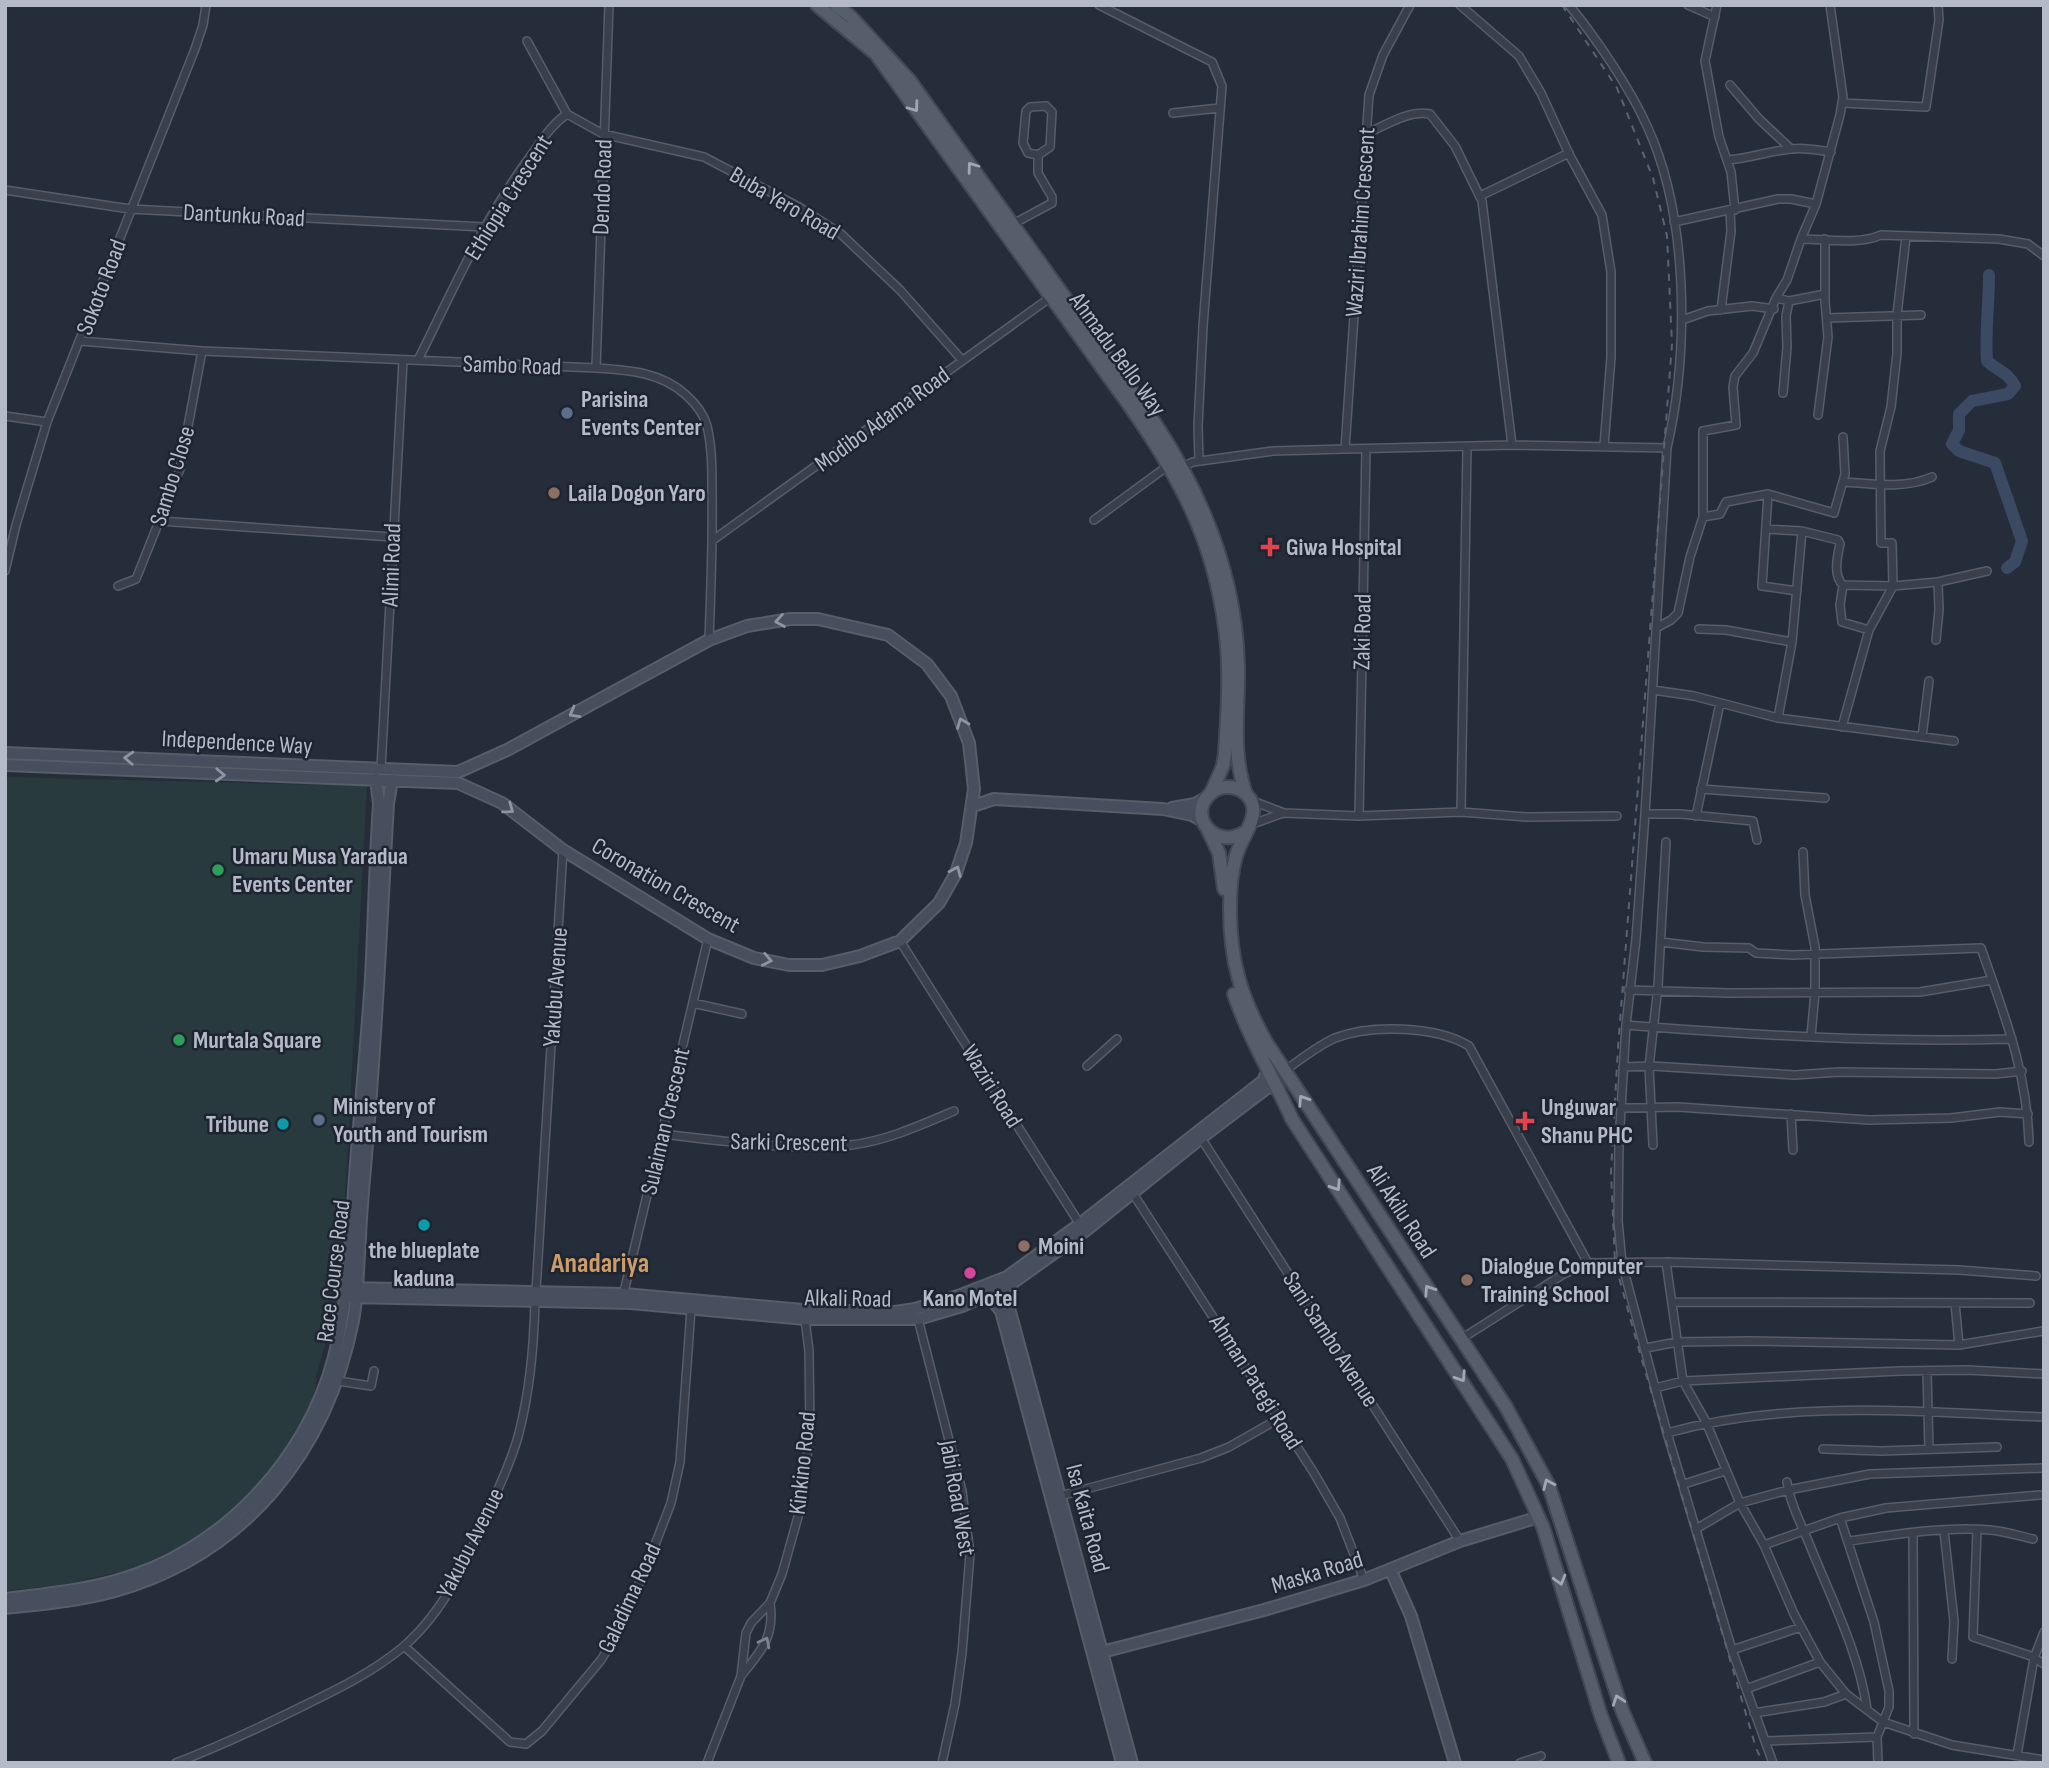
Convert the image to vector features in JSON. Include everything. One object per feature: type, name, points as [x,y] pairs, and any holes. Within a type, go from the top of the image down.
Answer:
[{"type":"main road","name":"Ahmadu Bello Way","points":[[817,5],[876,54],[1176,466],[1207,545],[1216,576],[1227,647],[1225,753],[1223,766],[1208,796]]},
{"type":"main road","name":"Ahmadu Bello Way","points":[[835,5],[850,16],[910,81],[1156,425],[1214,537],[1231,602],[1238,666],[1237,765],[1248,797]]},
{"type":"main road","name":"Coronation Crescent","points":[[448,781],[467,785],[502,803],[564,850],[708,939],[754,958],[789,964],[822,965],[860,956],[900,941],[940,903],[956,873],[966,843],[974,789],[969,743],[951,696],[926,664],[888,635],[818,619],[790,619],[747,626],[709,640],[466,769]]},
{"type":"main road","name":"Independence Way","points":[[5,753],[378,774],[392,780],[448,781]]},
{"type":"main road","points":[[478,791],[474,773],[486,760]]},
{"type":"main road","name":"Independence Way","points":[[5,765],[378,774],[451,773],[466,769]]},
{"type":"main road","name":"Race Course Road","points":[[5,1608],[82,1599],[115,1591],[176,1566],[204,1551],[233,1531],[258,1508],[295,1465],[325,1413],[338,1381],[353,1320],[351,1293],[371,978],[378,774]]},
{"type":"main road","name":"Race Course Road","points":[[5,1599],[82,1588],[143,1572],[197,1544],[250,1502],[285,1460],[315,1409],[335,1355],[358,1265],[374,1075],[388,804],[392,780]]},
{"type":"main road","points":[[973,806],[994,799],[1163,809],[1192,815],[1222,838],[1238,836],[1248,828],[1253,812],[1248,797],[1240,790],[1225,787],[1195,804],[1163,809]]},
{"type":"main road","points":[[974,789],[994,799]]},
{"type":"main road","points":[[1205,825],[1202,813],[1208,796]]},
{"type":"main road","name":"Ali Akilu Road","points":[[1205,825],[1222,865],[1225,942],[1233,990],[1253,1042],[1292,1119],[1505,1447],[1539,1517],[1601,1716],[1619,1763]]},
{"type":"main road","name":"Ali Akilu Road","points":[[1248,828],[1232,869],[1231,947],[1242,994],[1284,1071],[1506,1407],[1549,1486],[1562,1519],[1622,1710],[1645,1763]]},
{"type":"main road","name":"Alkali Road","points":[[623,1298],[691,1309],[805,1319],[918,1319],[962,1306],[1011,1284],[1263,1081],[1268,1070]]},
{"type":"main road","name":"Alkali Road","points":[[351,1293],[623,1298],[803,1310],[905,1311],[958,1296],[1007,1277],[1132,1192],[1267,1088],[1278,1087]]},
{"type":"main road","points":[[353,1320],[378,1293],[358,1265]]},
{"type":"main road","name":"Isa Kaita Road","points":[[1011,1284],[1007,1295],[1009,1308],[1034,1417],[1122,1763]]},
{"type":"main road","name":"Isa Kaita Road","points":[[988,1294],[1001,1311],[1060,1496],[1132,1763]]},
{"type":"main road","name":"Maska Road","points":[[1102,1652],[1264,1610],[1364,1580],[1460,1541],[1539,1517]]},
{"type":"main road","points":[[1391,1571],[1411,1616],[1455,1763]]},
{"type":"street","name":"Sokoto Road","points":[[5,572],[19,512],[47,422],[195,49],[206,5]]},
{"type":"street","name":"Dendo Road","points":[[596,368],[609,5]]},
{"type":"street","points":[[1099,5],[1212,61],[1222,86],[1203,326],[1199,461]]},
{"type":"street","name":"Waziri Ibrahim Crescent","points":[[1345,449],[1368,95],[1383,55],[1410,5]]},
{"type":"street","points":[[1461,5],[1519,56],[1541,93],[1569,154],[1602,215],[1611,272],[1611,357],[1604,446]]},
{"type":"street","points":[[1569,5],[1593,36],[1647,125],[1661,164],[1674,222],[1682,320],[1677,388],[1667,448],[1645,814],[1623,1068],[1618,1221],[1622,1263],[1667,1433],[1732,1650],[1773,1763]]},
{"type":"street","points":[[1688,5],[1715,17]]},
{"type":"street","points":[[1717,5],[1705,61],[1719,137],[1728,160],[1733,210],[1721,310]]},
{"type":"street","points":[[1656,628],[1678,613],[1694,541],[1703,517],[1703,431],[1736,425],[1733,387],[1735,376],[1753,353],[1776,299],[1787,281],[1816,204],[1831,152],[1843,97],[1830,5]]},
{"type":"street","points":[[1842,103],[1926,107],[1939,20],[1938,5]]},
{"type":"street","points":[[527,41],[567,114]]},
{"type":"street","points":[[1730,85],[1759,119],[1791,149]]},
{"type":"street","points":[[1046,106],[1052,112],[1051,141],[1048,148],[1038,155],[1028,153],[1024,147],[1026,111],[1030,107],[1046,106]]},
{"type":"street","points":[[1173,113],[1219,108]]},
{"type":"street","name":"Ethiopia Crescent","points":[[418,360],[484,227],[524,164],[556,122],[567,114],[603,134]]},
{"type":"street","points":[[1366,134],[1412,114],[1430,114],[1455,146],[1481,198],[1512,445]]},
{"type":"street","name":"Buba Yero Road","points":[[603,134],[704,157],[799,207],[841,234],[901,290],[962,360]]},
{"type":"street","points":[[1728,160],[1791,149],[1831,152]]},
{"type":"street","points":[[1481,198],[1569,154]]},
{"type":"street","points":[[1013,224],[1053,201],[1038,173],[1038,155]]},
{"type":"street","name":"Dantunku Road","points":[[5,190],[130,209],[484,227]]},
{"type":"street","points":[[1674,222],[1778,199],[1816,204]]},
{"type":"street","points":[[1801,239],[1874,238],[1881,235],[1999,239],[2028,244],[2044,256]]},
{"type":"street","points":[[1842,727],[1869,630],[1893,586],[1892,544],[1881,543],[1880,451],[1891,407],[1897,353],[1897,315],[1906,237]]},
{"type":"street","points":[[1818,415],[1825,369],[1825,239]]},
{"type":"street","points":[[1776,299],[1789,301],[1825,294]]},
{"type":"street","name":"Modibo Adama Road","points":[[713,540],[1051,297]]},
{"type":"street","points":[[1783,393],[1789,301]]},
{"type":"street","points":[[1682,320],[1704,312],[1752,306],[1774,309]]},
{"type":"street","points":[[1827,318],[1920,314]]},
{"type":"street","name":"Sambo Road","points":[[80,341],[202,351],[596,368],[644,373],[666,381],[686,395],[697,408],[706,425],[712,459],[713,540],[709,640]]},
{"type":"street","name":"Sambo Close","points":[[118,586],[135,579],[180,469],[202,351]]},
{"type":"street","name":"Alimi Road","points":[[378,774],[402,360]]},
{"type":"street","points":[[5,416],[47,422]]},
{"type":"street","points":[[1703,517],[1720,514],[1726,502],[1768,495],[1834,513],[1845,474],[1843,437]]},
{"type":"street","points":[[1094,520],[1176,466],[1199,461],[1273,452],[1345,449],[1512,445],[1667,448]]},
{"type":"street","points":[[1461,813],[1467,447]]},
{"type":"street","name":"Zaki Road","points":[[1359,816],[1366,449]]},
{"type":"street","points":[[1843,482],[1914,483],[1932,477]]},
{"type":"street","points":[[1768,495],[1762,586],[1797,591]]},
{"type":"street","points":[[160,521],[392,537]]},
{"type":"street","points":[[1766,529],[1802,531],[1839,541],[1838,582],[1843,586],[1893,586],[1938,582],[1987,571]]},
{"type":"street","points":[[1778,718],[1792,642],[1802,531]]},
{"type":"street","points":[[1936,639],[1938,582]]},
{"type":"street","points":[[1843,586],[1840,604],[1842,622],[1869,630]]},
{"type":"street","points":[[1699,629],[1726,630],[1792,642]]},
{"type":"street","points":[[1922,737],[1929,681]]},
{"type":"street","points":[[1653,690],[1694,696],[1778,718],[1954,741]]},
{"type":"street","points":[[1696,816],[1720,704]]},
{"type":"street","points":[[1701,789],[1825,799]]},
{"type":"street","points":[[1248,797],[1284,813],[1359,816],[1461,813],[1527,817],[1617,816]]},
{"type":"street","points":[[1248,828],[1284,813]]},
{"type":"street","points":[[1645,814],[1754,821],[1757,840]]},
{"type":"street","points":[[1653,1145],[1649,1067],[1661,942],[1666,842]]},
{"type":"street","name":"Yakubu Avenue","points":[[176,1763],[235,1740],[337,1690],[372,1670],[404,1646],[438,1608],[459,1574],[506,1471],[519,1436],[534,1334],[564,850]]},
{"type":"street","points":[[1802,852],[1805,895],[1815,955],[1811,1036]]},
{"type":"street","name":"Sulaiman Crescent","points":[[623,1298],[708,939]]},
{"type":"street","name":"Waziri Road","points":[[900,941],[1082,1227]]},
{"type":"street","points":[[1661,942],[1703,947],[1749,947],[1756,953],[1815,955],[1981,948],[2022,1071],[2029,1142]]},
{"type":"street","points":[[1628,990],[1920,992],[1992,980]]},
{"type":"street","points":[[693,1003],[742,1014]]},
{"type":"street","points":[[1626,1025],[1740,1034],[1959,1041],[2012,1039]]},
{"type":"street","points":[[1284,1071],[1333,1039],[1374,1030],[1426,1030],[1457,1039],[1469,1046],[1588,1263]]},
{"type":"street","points":[[1087,1066],[1117,1039]]},
{"type":"street","points":[[1623,1068],[1795,1075],[1839,1072],[1996,1074],[2022,1071]]},
{"type":"street","points":[[1621,1108],[1651,1107],[1869,1120],[1951,1118],[2000,1112],[2028,1114]]},
{"type":"street","name":"Sarki Crescent","points":[[662,1134],[730,1142],[804,1146],[853,1144],[898,1133],[954,1111]]},
{"type":"street","points":[[1791,1114],[1793,1150]]},
{"type":"street","name":"Sani Sambo Avenue","points":[[1201,1138],[1460,1541]]},
{"type":"street","name":"Ahman Pategi Road","points":[[1132,1192],[1314,1473],[1340,1518],[1364,1580]]},
{"type":"street","points":[[1461,1339],[1562,1275],[1588,1263],[1666,1262],[1959,1270],[2036,1276]]},
{"type":"street","points":[[1666,1262],[1674,1302],[1676,1342],[1683,1381],[1706,1422],[1740,1503],[1764,1545],[1820,1662],[1846,1695],[1883,1722],[1956,1746],[2044,1760]]},
{"type":"street","points":[[1674,1302],[2030,1303]]},
{"type":"street","points":[[1955,1303],[1959,1345]]},
{"type":"street","name":"Galadima Road","points":[[404,1646],[510,1742],[526,1744],[542,1731],[601,1660],[616,1635],[671,1503],[680,1462],[691,1309]]},
{"type":"street","name":"Kinkino Road","points":[[707,1763],[741,1676],[747,1633],[751,1623],[769,1603],[782,1574],[801,1506],[810,1433],[809,1351],[805,1319]]},
{"type":"street","name":"Jabi Road West","points":[[918,1319],[962,1491],[970,1554],[962,1653],[955,1704],[942,1763]]},
{"type":"street","points":[[1646,1348],[1676,1342],[1959,1345],[2043,1331]]},
{"type":"street","points":[[1655,1388],[1683,1381],[1900,1371],[1979,1370],[2044,1374]]},
{"type":"street","points":[[338,1381],[371,1387],[374,1371]]},
{"type":"street","points":[[1927,1372],[1929,1449]]},
{"type":"street","points":[[1667,1433],[1706,1422],[1780,1413],[1853,1409],[2044,1418]]},
{"type":"street","points":[[1060,1496],[1201,1458],[1229,1447],[1278,1419]]},
{"type":"street","points":[[1823,1448],[1882,1451],[1997,1447]]},
{"type":"street","points":[[1696,1529],[1740,1503],[1787,1486],[1881,1473],[2043,1468]]},
{"type":"street","points":[[1684,1484],[1725,1471]]},
{"type":"street","points":[[1787,1486],[1847,1636],[1867,1709]]},
{"type":"street","points":[[1764,1545],[1840,1518],[1886,1508],[2040,1495]]},
{"type":"street","points":[[1840,1518],[1874,1622],[1889,1691],[1889,1707],[1877,1737],[1878,1763]]},
{"type":"street","points":[[1849,1541],[1913,1533],[1977,1530],[1993,1530],[2033,1539]]},
{"type":"street","points":[[1977,1530],[1972,1635],[2044,1664]]},
{"type":"street","points":[[1944,1531],[1954,1621],[1952,1659]]},
{"type":"street","points":[[1913,1533],[1914,1734]]},
{"type":"street","name":"Kinkino Road","points":[[741,1676],[762,1650],[769,1635],[772,1616],[769,1603]]},
{"type":"street","points":[[1732,1650],[1801,1627]]},
{"type":"street","points":[[2017,1755],[2034,1658],[2044,1632]]},
{"type":"street","points":[[1746,1689],[1820,1662]]},
{"type":"street","points":[[1754,1713],[1824,1702],[1846,1695]]},
{"type":"street","points":[[1767,1741],[1877,1737]]},
{"type":"street","points":[[1520,1763],[1541,1756]]},
{"type":"shaded area","name":"Murtala Square","points":[[5,777],[367,786],[340,1294],[316,1376],[315,1397],[284,1451],[245,1498],[194,1540],[135,1568],[67,1584],[5,1591]]},
{"type":"waterway","points":[[1989,275],[1987,361],[2006,375],[2015,386],[2008,394],[1972,401],[1959,414],[1959,430],[1952,444],[1959,451],[1995,463],[2022,541],[2015,562],[2007,568]]},
{"type":"railway","points":[[1562,5],[1617,88],[1653,178],[1667,236],[1672,344],[1618,1048],[1611,1172],[1615,1263],[1756,1748],[1763,1763]]},
{"type":"place","name":"Parisina Events Center","points":[[567,413]]},
{"type":"place","name":"Laila Dogon Yaro","points":[[554,493]]},
{"type":"place","name":"Giwa Hospital","points":[[1270,547]]},
{"type":"place","name":"Umaru Musa Yaradua Events Center","points":[[218,870]]},
{"type":"place","name":"Murtala Square","points":[[179,1040]]},
{"type":"place","name":"Ministery of Youth and Tourism","points":[[319,1120]]},
{"type":"place","name":"Unguwar Shanu PHC","points":[[1525,1121]]},
{"type":"place","name":"Tribune","points":[[283,1124]]},
{"type":"place","name":"the blueplate kaduna","points":[[424,1225]]},
{"type":"place","name":"Moini","points":[[1024,1246]]},
{"type":"place","name":"Kano Motel","points":[[970,1273]]},
{"type":"place","name":"Dialogue Computer Training School","points":[[1467,1280]]},
{"type":"district","name":"Anadariya","points":[[600,1262]]}]
